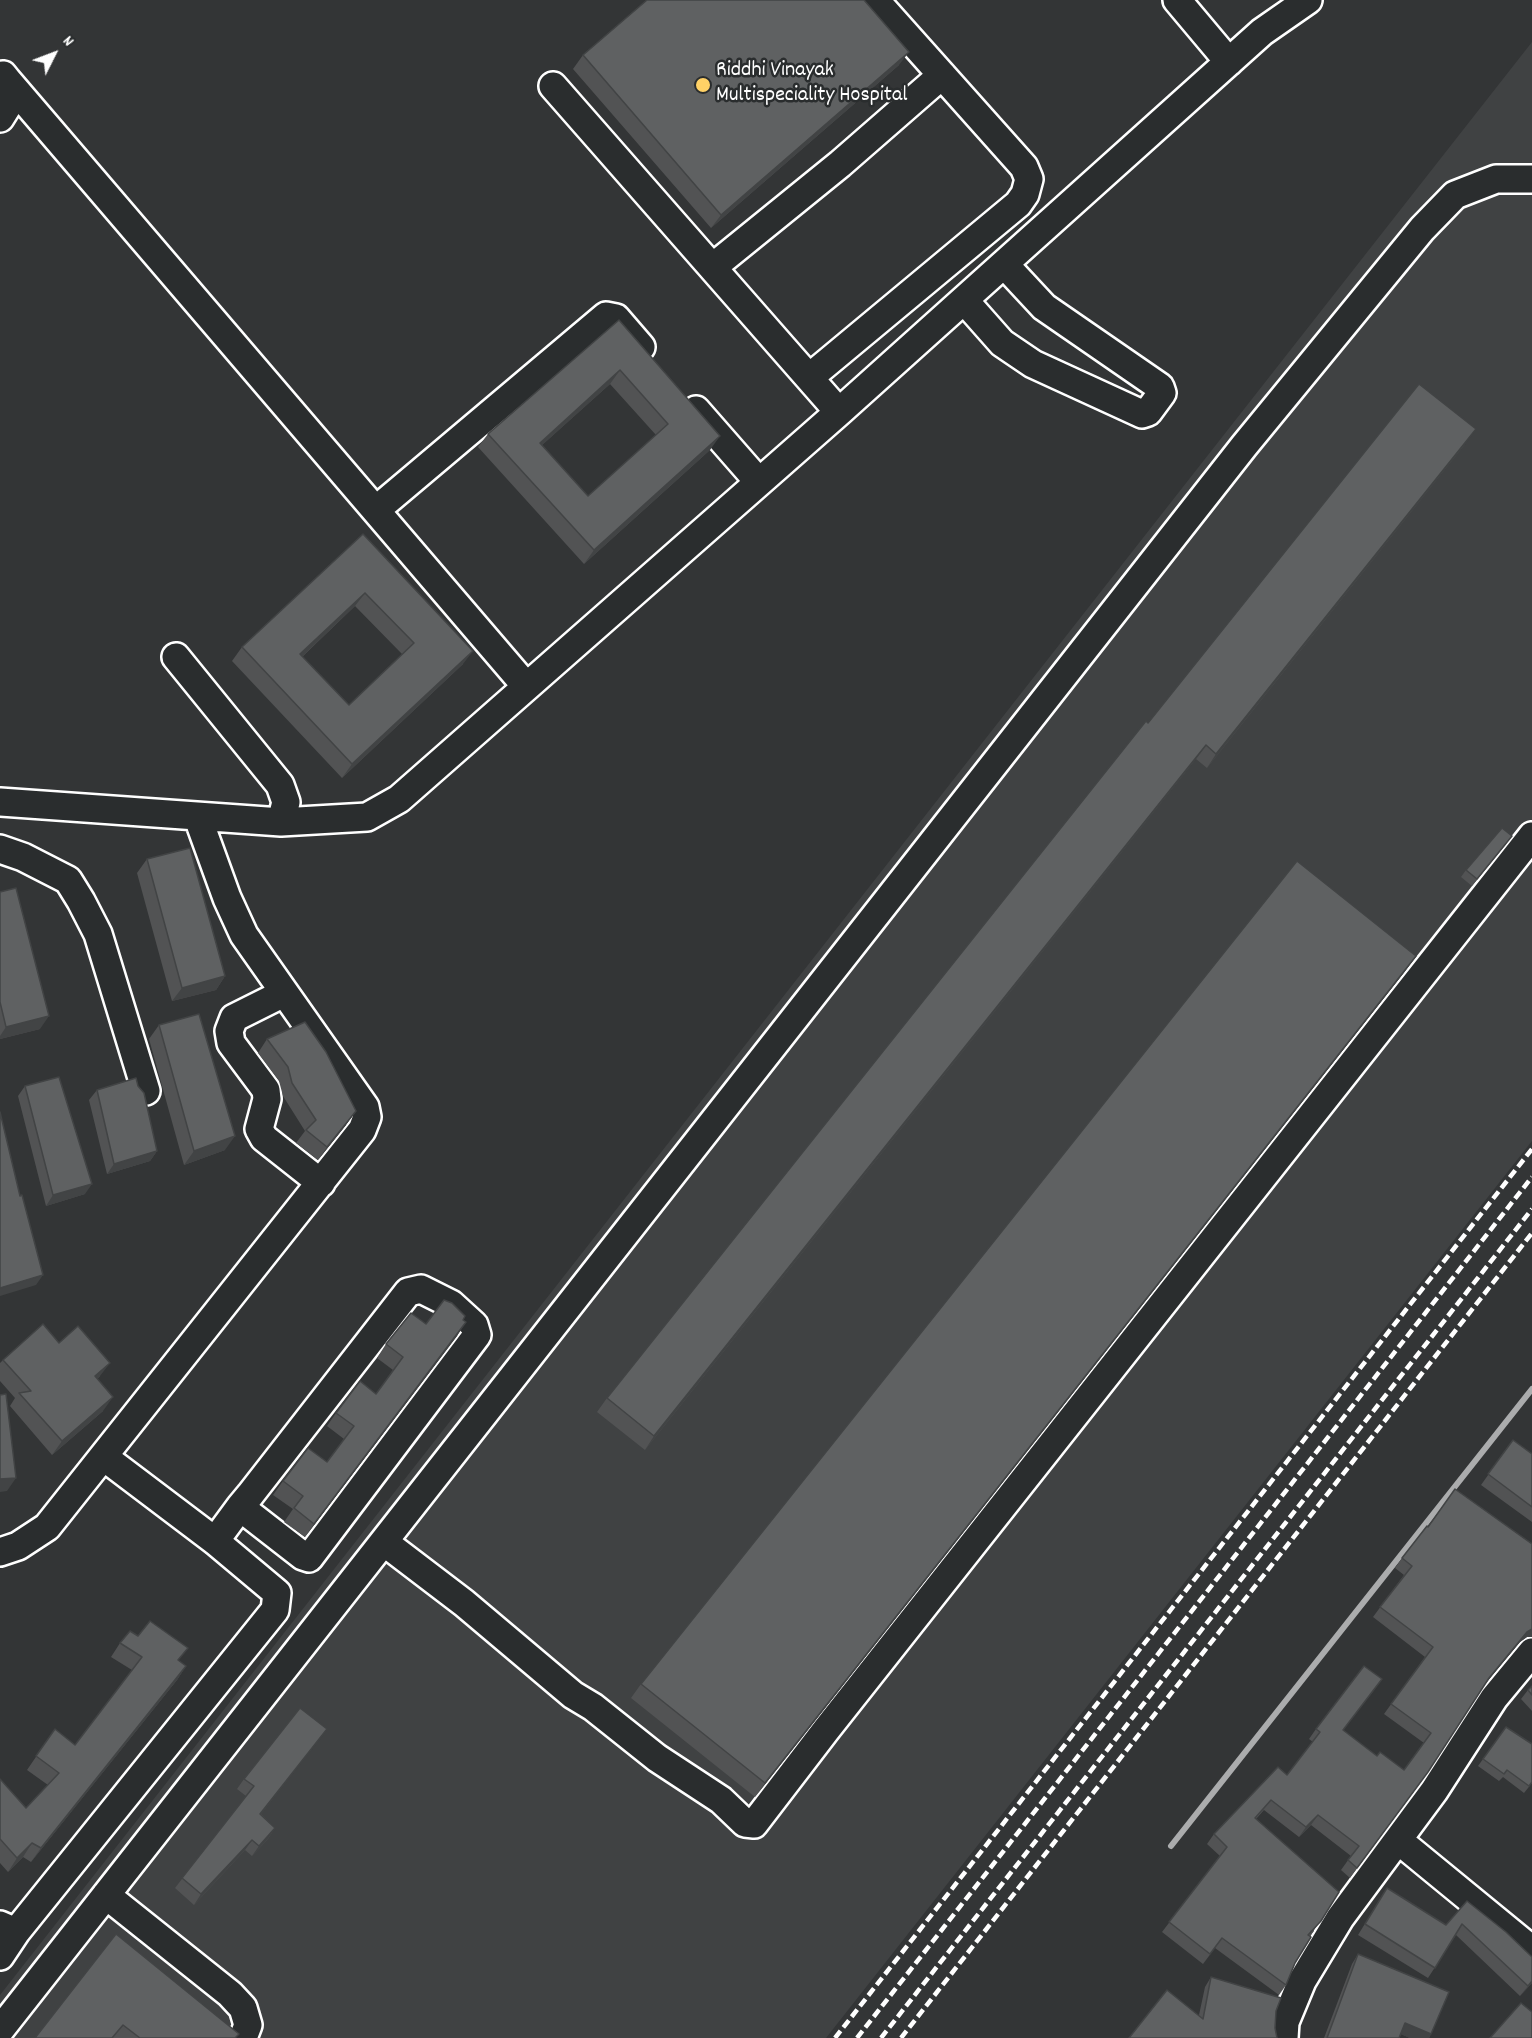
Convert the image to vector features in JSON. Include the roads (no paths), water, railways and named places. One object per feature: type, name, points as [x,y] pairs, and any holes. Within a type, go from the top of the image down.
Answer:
[{"type":"street","points":[[810,377],[1018,204],[1025,194],[1029,179],[1024,167],[875,0]]},
{"type":"street","points":[[1177,0],[1229,62]]},
{"type":"street","points":[[6,807],[281,822],[367,817],[399,799],[839,412],[1262,32],[1308,0]]},
{"type":"street","points":[[713,267],[840,164],[942,75]]},
{"type":"street","points":[[0,118],[10,102],[4,76]]},
{"type":"street","points":[[4,76],[526,686]]},
{"type":"street","points":[[553,86],[839,412]]},
{"type":"street","points":[[0,2030],[1244,446],[1422,229],[1455,195],[1496,179],[1532,179]]},
{"type":"street","points":[[964,300],[1002,343],[1033,364],[1142,414],[1148,412],[1162,393],[1160,387],[1044,307],[1004,264]]},
{"type":"street","points":[[376,510],[606,316],[616,318],[661,369]]},
{"type":"street","points":[[684,395],[759,482]]},
{"type":"street","points":[[176,657],[280,784],[286,802],[281,822]]},
{"type":"street","points":[[0,1552],[18,1546],[46,1527],[321,1183],[362,1130],[368,1117],[365,1107],[244,935],[227,898],[198,818]]},
{"type":"street","points":[[384,1542],[464,1604],[573,1695],[594,1707],[657,1758],[721,1800],[745,1823],[754,1824],[1532,836]]},
{"type":"street","points":[[0,849],[23,857],[68,880],[81,901],[98,934],[146,1090]]},
{"type":"street","points":[[284,993],[234,1018],[229,1031],[231,1043],[266,1090],[267,1099],[259,1129],[264,1138],[321,1183]]},
{"type":"street","points":[[215,1541],[240,1507],[408,1292],[421,1289],[451,1304],[474,1325],[477,1335],[309,1558],[303,1556],[240,1507]]},
{"type":"street","points":[[0,1956],[8,1928],[275,1610],[277,1593],[215,1541],[104,1457]]},
{"type":"street","points":[[1284,2038],[1285,2022],[1308,1972],[1340,1918],[1434,1791],[1494,1698],[1532,1652]]},
{"type":"street","points":[[1398,1840],[1532,1950]]},
{"type":"street","points":[[106,1895],[230,1994],[243,2008],[248,2025],[243,2038]]},
{"type":"waterway","points":[[1171,1846],[1532,1389]]},
{"type":"railway","points":[[835,2038],[1532,1149]]},
{"type":"railway","points":[[857,2038],[1532,1177]]},
{"type":"railway","points":[[881,2038],[1532,1209]]},
{"type":"railway","points":[[901,2038],[1532,1233]]},
{"type":"place","name":"Riddhi Vinayak Multispeciality Hospital","points":[[703,85]]}]
